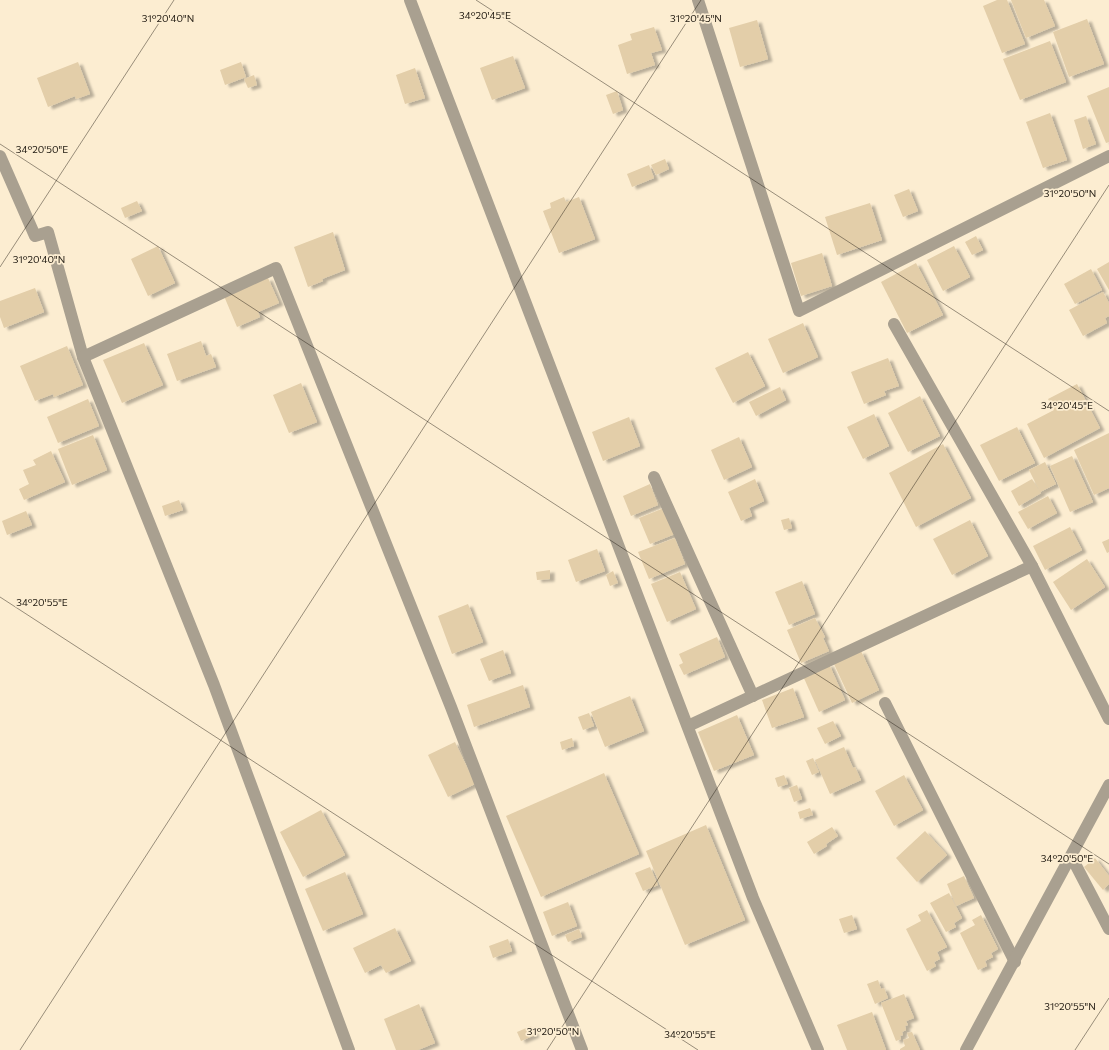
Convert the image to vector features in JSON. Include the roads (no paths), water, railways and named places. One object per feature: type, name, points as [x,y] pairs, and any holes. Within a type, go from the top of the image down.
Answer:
[{"type":"street","points":[[410,0],[753,898],[818,1050]]},
{"type":"street","points":[[698,0],[799,311],[1109,156]]},
{"type":"street","points":[[0,156],[36,236],[48,232],[83,357],[214,685],[349,1050]]},
{"type":"street","points":[[83,357],[276,268],[451,707],[582,1050]]},
{"type":"street","points":[[894,324],[1032,566],[1109,719]]},
{"type":"street","points":[[654,477],[753,696]]},
{"type":"street","points":[[688,726],[1032,566]]},
{"type":"street","points":[[886,703],[1015,962]]},
{"type":"street","points":[[966,1050],[1015,962],[1109,785]]},
{"type":"street","points":[[1071,856],[1109,929]]}]
